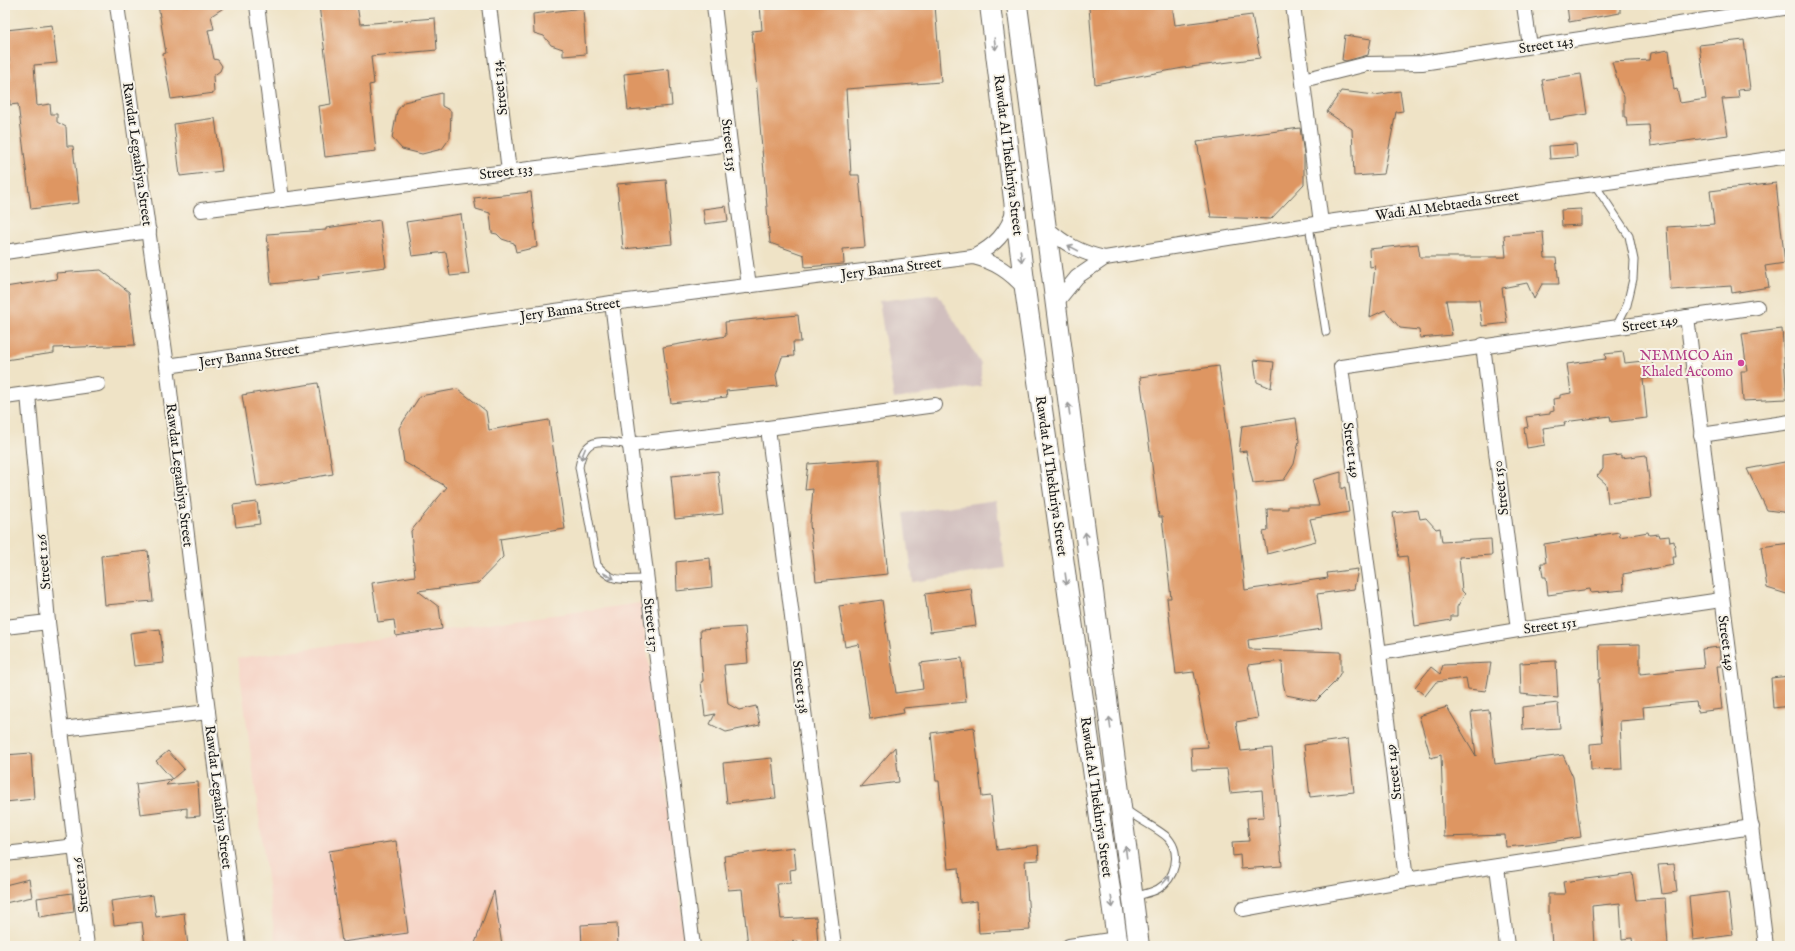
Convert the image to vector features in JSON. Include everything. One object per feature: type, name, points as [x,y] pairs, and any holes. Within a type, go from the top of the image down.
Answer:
[{"type":"street","name":"Rawdat Legaabiya Street","points":[[117,5],[167,366],[208,712],[238,946]]},
{"type":"street","points":[[257,5],[282,200]]},
{"type":"street","name":"Street 134","points":[[488,5],[509,171]]},
{"type":"street","name":"Street 135","points":[[714,5],[730,144],[749,286]]},
{"type":"street","name":"Rawdat Al Thekhriya Street","points":[[990,5],[1025,289],[1118,942]]},
{"type":"street","name":"Rawdat Al Thekhriya Street","points":[[1017,5],[1139,946]]},
{"type":"street","points":[[1293,5],[1303,80],[1315,224]]},
{"type":"street","points":[[1524,5],[1530,46]]},
{"type":"street","name":"Street 143","points":[[1303,80],[1367,64],[1422,63],[1757,8],[1790,7]]},
{"type":"street","name":"Street 133","points":[[201,210],[730,144]]},
{"type":"street","name":"Wadi Al Mebtaeda Street","points":[[1046,227],[1058,239],[1072,248],[1088,255],[1105,258],[1315,224],[1790,156]]},
{"type":"street","name":"Jery Banna Street","points":[[167,366],[612,303],[973,257],[989,248],[1002,236],[1011,220],[1015,202]]},
{"type":"street","points":[[5,252],[149,231]]},
{"type":"street","name":"Jery Banna Street","points":[[973,257],[988,261],[1002,268],[1015,277],[1025,289]]},
{"type":"street","name":"Wadi Al Mebtaeda Street","points":[[1055,304],[1077,277],[1105,258]]},
{"type":"street","name":"Street 137","points":[[612,303],[693,946]]},
{"type":"street","name":"Street 149","points":[[1406,880],[1341,367],[1757,307]]},
{"type":"street","name":"Street 149","points":[[1687,317],[1721,600],[1752,827],[1766,946]]},
{"type":"street","name":"Street 150","points":[[1483,346],[1518,630]]},
{"type":"street","points":[[5,397],[98,384]]},
{"type":"street","name":"Street 126","points":[[28,394],[48,622],[87,946]]},
{"type":"street","points":[[629,445],[935,406]]},
{"type":"street","points":[[1701,435],[1790,422]]},
{"type":"street","name":"Street 138","points":[[768,428],[834,946]]},
{"type":"street","name":"Street 151","points":[[1378,653],[1518,630],[1721,600]]},
{"type":"street","points":[[5,628],[48,622]]},
{"type":"street","points":[[62,729],[208,712]]},
{"type":"street","points":[[1243,909],[1406,880],[1752,827]]},
{"type":"street","points":[[5,854],[76,846]]},
{"type":"street","points":[[1497,867],[1507,946]]},
{"type":"street","points":[[1069,946],[1118,942]]},
{"type":"lane","points":[[1595,185],[1629,236],[1634,260],[1633,278],[1627,305],[1616,327]]},
{"type":"lane","points":[[1315,224],[1326,332]]},
{"type":"lane","points":[[629,445],[606,441],[596,442],[587,446],[581,455],[579,467],[597,565],[605,574],[616,580],[646,579]]},
{"type":"lane","points":[[1120,804],[1133,816],[1168,838],[1175,850],[1176,862],[1170,876],[1158,889],[1132,897]]},
{"type":"shaded area","points":[[938,294],[981,364],[981,386],[894,399],[879,301]]},
{"type":"shaded area","points":[[996,500],[1005,568],[913,582],[904,513]]},
{"type":"shaded area","points":[[641,603],[686,946],[276,946],[238,658]]},
{"type":"building","points":[[158,5],[228,5],[211,16],[214,29],[208,30],[214,59],[218,60],[222,66],[220,71],[213,76],[214,93],[171,99],[163,54],[166,53]]},
{"type":"building","points":[[319,5],[357,5],[360,24],[435,18],[437,50],[371,56],[374,84],[369,85],[376,151],[325,157],[319,106],[331,104]]},
{"type":"building","points":[[760,5],[800,5],[800,7],[815,5],[935,5],[941,82],[846,89],[851,175],[859,175],[865,247],[843,249],[844,264],[805,267],[804,255],[770,243],[752,31],[762,30]]},
{"type":"building","points":[[1172,5],[1175,25],[1252,15],[1260,58],[1183,68],[1095,84],[1089,7]]},
{"type":"building","points":[[1567,5],[1620,5],[1620,13],[1569,22]]},
{"type":"building","points":[[583,8],[586,54],[563,56],[563,49],[551,45],[544,36],[534,33],[533,14]]},
{"type":"building","points":[[52,25],[57,63],[34,65],[37,106],[50,104],[51,114],[57,114],[57,122],[66,127],[67,146],[73,146],[79,203],[31,209],[18,104],[10,105],[8,79],[11,79],[6,30]]},
{"type":"building","points":[[1345,35],[1371,39],[1368,55],[1346,61],[1342,60]]},
{"type":"building","points":[[1744,40],[1750,89],[1738,90],[1739,98],[1722,99],[1728,135],[1651,146],[1649,125],[1627,126],[1626,117],[1624,117],[1624,97],[1612,62],[1650,60],[1651,53],[1669,50],[1674,90],[1677,89],[1680,103],[1706,99],[1699,45]]},
{"type":"building","points":[[669,69],[672,106],[628,110],[624,74]]},
{"type":"building","points":[[1581,74],[1587,114],[1549,120],[1542,80]]},
{"type":"building","points":[[1341,91],[1375,95],[1400,91],[1403,111],[1396,112],[1384,174],[1354,176],[1352,129],[1327,112]]},
{"type":"building","points":[[442,93],[442,106],[451,111],[450,138],[442,149],[422,154],[402,149],[392,138],[397,111],[404,102]]},
{"type":"building","points":[[215,118],[222,171],[180,176],[174,124]]},
{"type":"building","points":[[1300,128],[1304,154],[1304,184],[1271,219],[1211,217],[1197,142]]},
{"type":"building","points":[[1576,144],[1577,157],[1550,159],[1549,146]]},
{"type":"building","points":[[666,180],[672,244],[623,249],[617,184]]},
{"type":"building","points":[[1776,183],[1785,263],[1765,266],[1769,287],[1732,293],[1731,286],[1671,290],[1667,227],[1714,224],[1710,191]]},
{"type":"building","points":[[531,192],[537,247],[516,252],[514,243],[502,239],[497,234],[492,233],[490,213],[476,209],[474,198]]},
{"type":"building","points":[[726,206],[728,221],[705,224],[703,209]]},
{"type":"building","points":[[1581,209],[1581,225],[1562,226],[1561,210]]},
{"type":"building","points":[[461,214],[469,274],[450,276],[446,252],[412,256],[406,222]]},
{"type":"building","points":[[380,220],[386,267],[318,276],[319,279],[271,284],[267,234],[326,230],[326,228]]},
{"type":"building","points":[[1543,232],[1545,258],[1556,258],[1559,284],[1542,284],[1534,299],[1527,283],[1502,288],[1507,323],[1482,326],[1479,300],[1446,300],[1452,335],[1420,338],[1419,330],[1400,328],[1385,310],[1370,317],[1375,266],[1370,267],[1369,249],[1418,244],[1420,257],[1506,257],[1504,235]]},
{"type":"building","points":[[101,270],[129,292],[135,345],[54,348],[54,353],[5,360],[5,287],[57,279],[56,273]]},
{"type":"building","points":[[798,315],[801,342],[793,342],[794,356],[782,357],[776,375],[778,386],[726,391],[727,397],[671,403],[663,347],[726,336],[725,322]]},
{"type":"building","points":[[1782,329],[1787,399],[1743,401],[1741,371],[1747,371],[1742,334]]},
{"type":"building","points":[[1623,352],[1625,363],[1652,360],[1654,378],[1643,379],[1647,418],[1611,422],[1610,416],[1564,422],[1565,425],[1543,428],[1545,445],[1527,448],[1524,428],[1528,427],[1526,417],[1550,414],[1550,412],[1554,411],[1553,399],[1560,398],[1560,395],[1571,393],[1567,364],[1606,359],[1605,354]]},
{"type":"building","points":[[1254,360],[1274,362],[1271,388],[1257,382]]},
{"type":"building","points":[[1219,366],[1231,454],[1245,590],[1328,578],[1327,573],[1358,569],[1354,589],[1317,594],[1322,629],[1248,640],[1249,649],[1341,652],[1341,672],[1335,682],[1316,701],[1286,695],[1283,683],[1282,661],[1248,665],[1258,718],[1236,722],[1241,751],[1272,748],[1282,866],[1241,869],[1240,855],[1233,856],[1232,842],[1249,841],[1247,818],[1264,817],[1262,790],[1230,793],[1227,769],[1192,770],[1191,748],[1208,747],[1194,672],[1176,674],[1167,598],[1171,598],[1162,517],[1159,517],[1140,377]]},
{"type":"building","points":[[318,383],[333,474],[257,487],[242,395]]},
{"type":"building","points":[[458,389],[486,411],[489,430],[549,420],[565,529],[500,539],[503,557],[478,583],[418,591],[439,607],[442,629],[396,636],[394,620],[378,622],[372,583],[415,576],[411,531],[447,487],[404,462],[399,428],[420,396]]},
{"type":"building","points":[[1296,418],[1299,441],[1294,464],[1284,480],[1253,483],[1246,451],[1239,452],[1242,426]]},
{"type":"building","points":[[1621,455],[1621,458],[1646,455],[1651,498],[1608,503],[1606,484],[1597,476],[1603,469],[1603,457]]},
{"type":"building","points":[[879,459],[879,493],[888,574],[816,581],[810,524],[813,489],[805,490],[808,464]]},
{"type":"building","points":[[1790,461],[1790,513],[1767,510],[1747,469]]},
{"type":"building","points":[[718,471],[723,514],[675,519],[671,476]]},
{"type":"building","points":[[1341,472],[1341,489],[1345,487],[1349,512],[1310,519],[1316,541],[1267,554],[1263,532],[1268,531],[1267,509],[1288,509],[1288,506],[1319,506],[1312,480]]},
{"type":"building","points":[[257,502],[260,524],[236,527],[233,505]]},
{"type":"building","points":[[1418,510],[1420,519],[1426,518],[1436,529],[1440,528],[1442,542],[1491,539],[1492,555],[1459,557],[1462,591],[1465,594],[1457,607],[1457,616],[1451,616],[1451,620],[1415,626],[1407,556],[1399,557],[1393,513]]},
{"type":"building","points":[[1619,532],[1620,537],[1648,532],[1649,535],[1659,534],[1660,537],[1669,536],[1670,542],[1674,541],[1676,557],[1673,557],[1674,565],[1623,574],[1624,590],[1591,593],[1590,589],[1548,595],[1546,577],[1543,577],[1541,563],[1546,563],[1544,544]]},
{"type":"building","points":[[1790,543],[1790,595],[1767,588],[1761,547]]},
{"type":"building","points":[[148,551],[153,601],[105,605],[101,556]]},
{"type":"building","points":[[710,558],[712,587],[677,591],[676,562]]},
{"type":"building","points":[[971,588],[976,626],[930,632],[925,594]]},
{"type":"building","points":[[882,600],[896,693],[923,689],[920,663],[962,658],[966,702],[903,708],[904,713],[870,719],[859,644],[845,647],[839,606]]},
{"type":"building","points":[[745,627],[748,663],[724,665],[728,704],[739,710],[756,706],[760,725],[726,732],[710,724],[715,714],[705,716],[701,682],[703,681],[700,630]]},
{"type":"building","points":[[160,629],[164,663],[134,666],[130,633]]},
{"type":"building","points":[[1640,644],[1640,674],[1704,668],[1702,649],[1719,647],[1721,666],[1717,666],[1722,709],[1698,712],[1696,702],[1643,707],[1644,719],[1620,721],[1622,769],[1591,770],[1590,744],[1603,743],[1598,679],[1600,679],[1599,645]]},
{"type":"building","points":[[1556,661],[1558,698],[1521,694],[1520,663]]},
{"type":"building","points":[[1491,663],[1486,691],[1468,689],[1466,678],[1436,682],[1425,696],[1415,687],[1431,667],[1440,674],[1443,665]]},
{"type":"building","points":[[1790,676],[1790,706],[1773,708],[1771,678]]},
{"type":"building","points":[[1558,703],[1560,728],[1523,730],[1522,707]]},
{"type":"building","points":[[1447,707],[1476,756],[1471,712],[1489,710],[1495,764],[1563,755],[1573,777],[1581,837],[1539,844],[1506,847],[1505,835],[1444,837],[1441,755],[1431,758],[1419,716]]},
{"type":"building","points":[[974,727],[982,797],[991,796],[997,850],[1038,845],[1039,860],[1025,861],[1030,930],[979,933],[977,901],[960,903],[958,868],[948,869],[939,781],[936,781],[931,733]]},
{"type":"building","points":[[1348,739],[1354,792],[1310,797],[1304,745]]},
{"type":"building","points":[[895,747],[899,782],[860,787]]},
{"type":"building","points":[[168,751],[184,769],[172,779],[156,761]]},
{"type":"building","points":[[31,753],[34,799],[5,802],[5,755]]},
{"type":"building","points":[[772,758],[776,798],[727,803],[723,763]]},
{"type":"building","points":[[172,779],[166,785],[198,782],[200,816],[187,817],[187,808],[140,814],[136,784]]},
{"type":"building","points":[[396,841],[408,933],[342,942],[329,851]]},
{"type":"building","points":[[794,847],[796,869],[790,870],[791,883],[777,884],[781,919],[816,917],[818,945],[798,946],[798,941],[748,946],[742,889],[728,890],[724,856]]},
{"type":"building","points":[[1674,864],[1677,892],[1662,894],[1658,865]]},
{"type":"building","points":[[1632,873],[1636,900],[1665,898],[1668,946],[1633,946],[1632,938],[1622,939],[1620,903],[1592,906],[1594,946],[1552,946],[1550,915],[1548,914],[1548,894],[1565,894],[1563,882]]},
{"type":"building","points":[[29,879],[32,897],[5,903],[5,885]]},
{"type":"building","points":[[494,891],[502,946],[474,946]]},
{"type":"building","points":[[1728,892],[1733,935],[1693,940],[1689,897]]},
{"type":"building","points":[[72,893],[74,912],[39,917],[37,898]]},
{"type":"building","points":[[153,895],[156,917],[184,913],[188,946],[145,946],[142,922],[114,925],[111,901]]},
{"type":"building","points":[[617,923],[618,946],[582,946],[581,925]]},
{"type":"place","name":"NEMMCO Ain Khaled Accomo","points":[[1741,363]]}]
